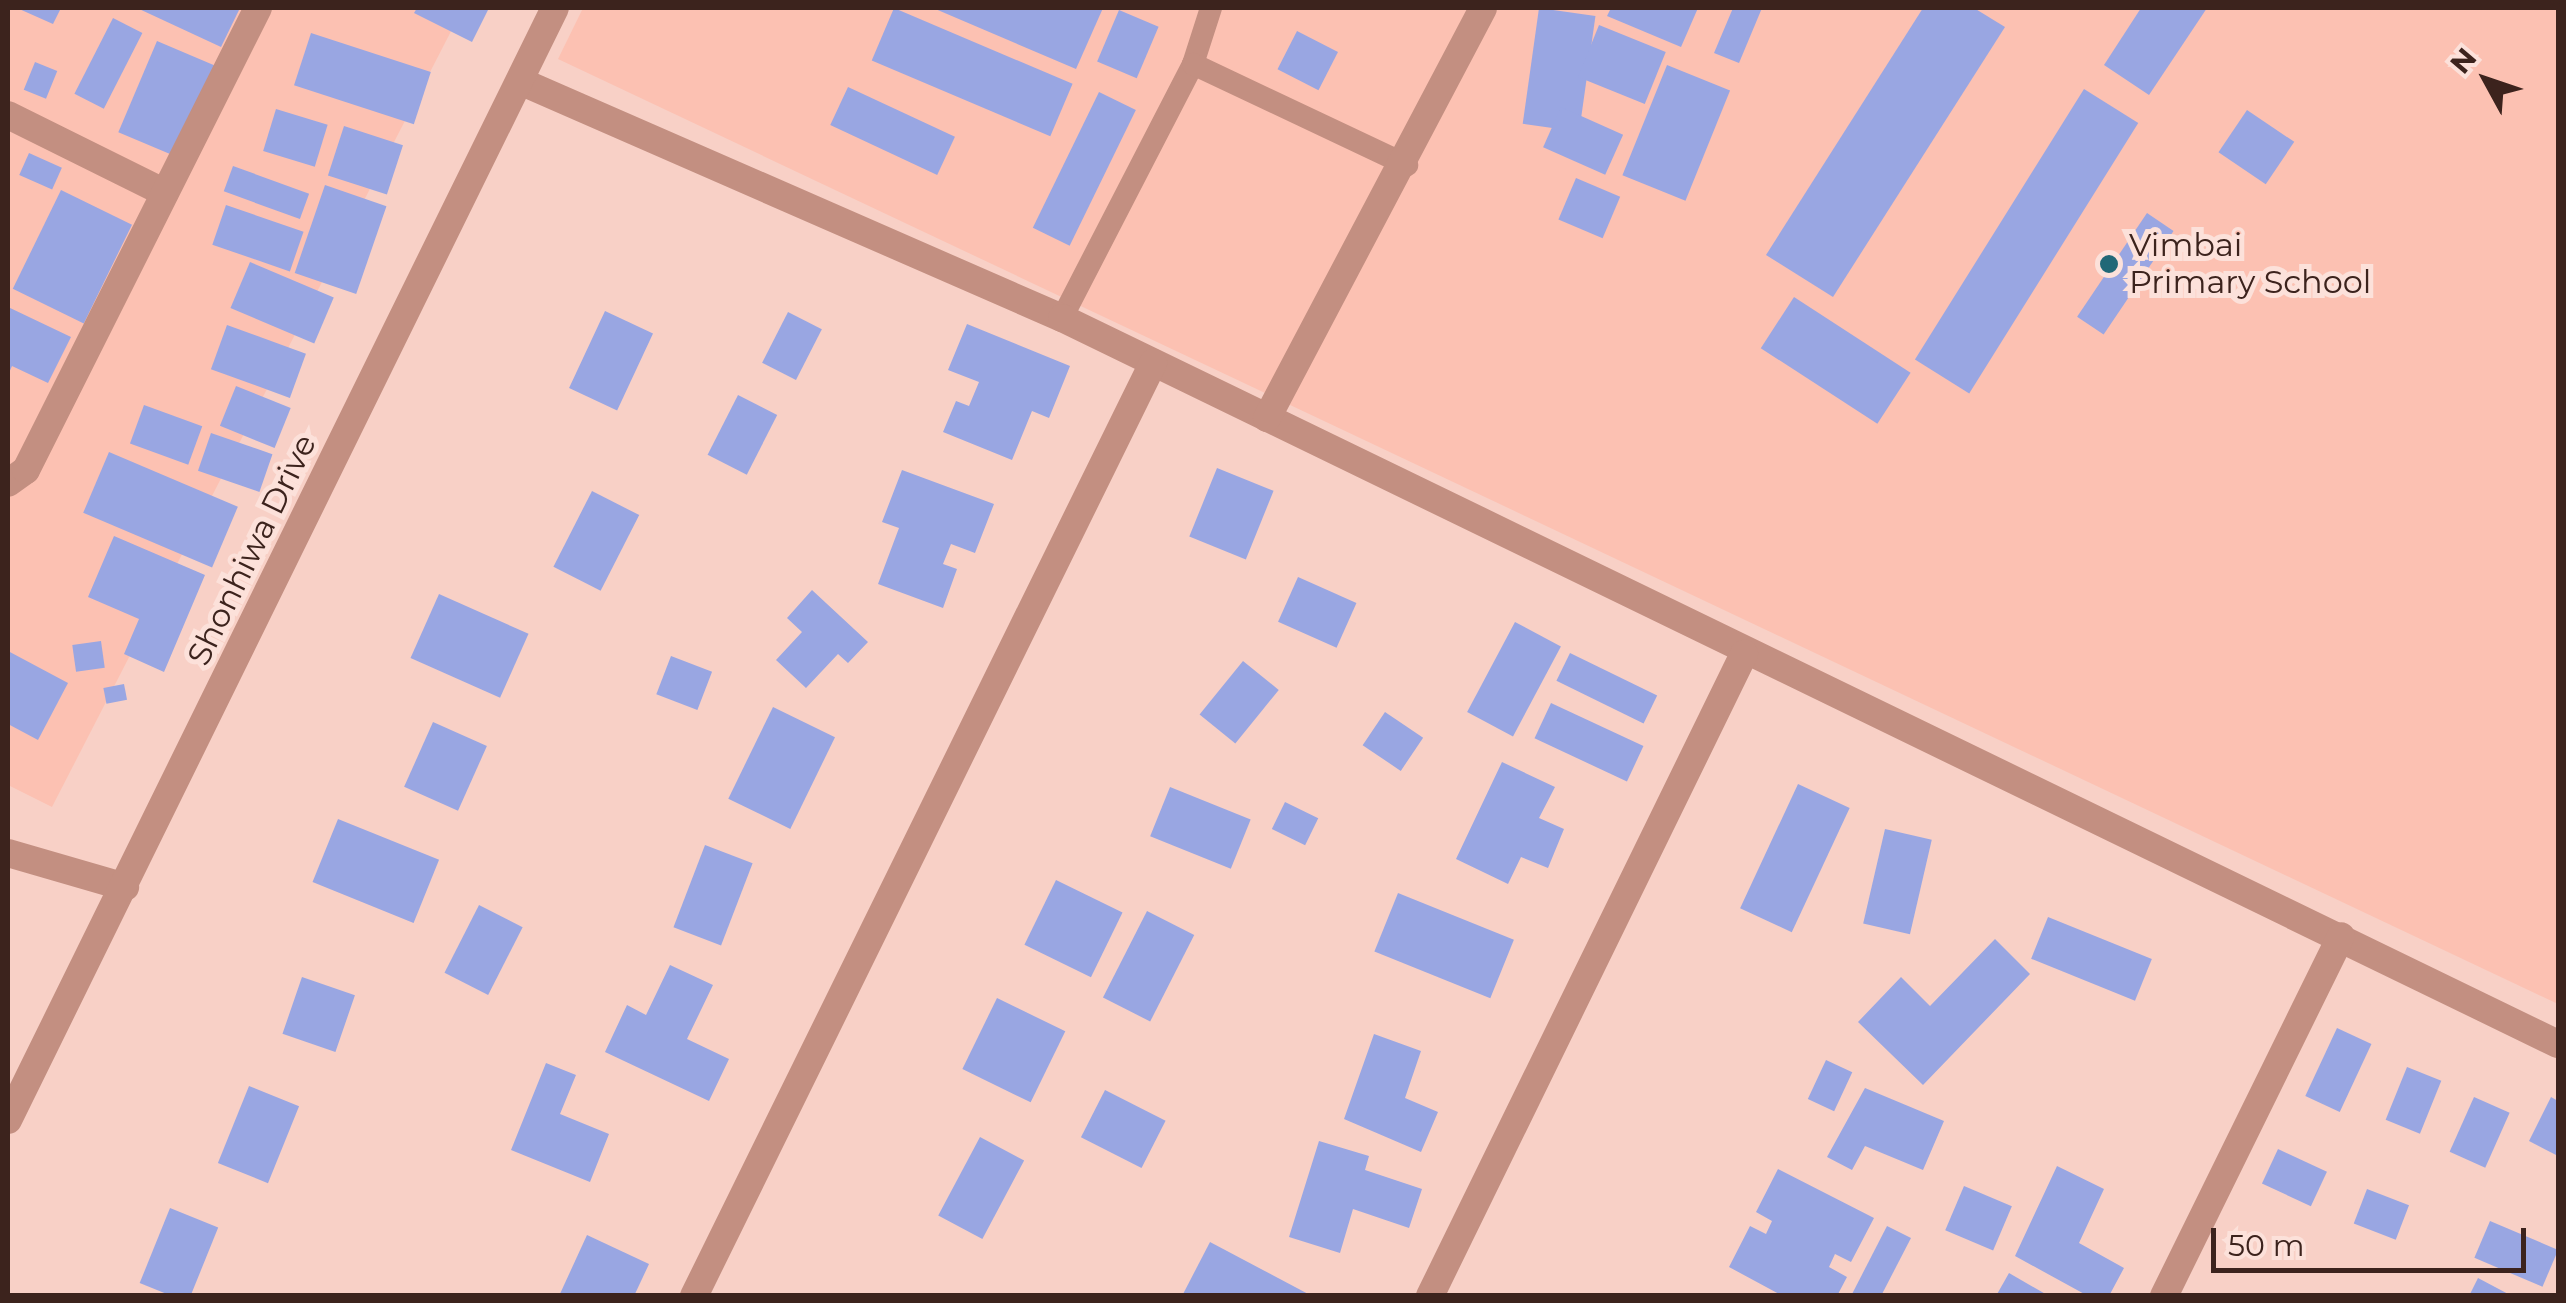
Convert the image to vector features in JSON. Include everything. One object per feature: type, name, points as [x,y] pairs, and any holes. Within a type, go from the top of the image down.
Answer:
[{"type":"street","points":[[8,483],[26,470],[258,8]]},
{"type":"street","name":"Shonhiwa Drive","points":[[8,1120],[522,82],[555,8]]},
{"type":"street","points":[[1267,418],[1407,165],[1483,8]]},
{"type":"street","points":[[522,82],[1062,318],[1744,654],[2341,936],[2558,1044]]},
{"type":"street","points":[[8,116],[165,193]]},
{"type":"street","points":[[694,1296],[1153,363]]},
{"type":"street","points":[[1430,1296],[1744,654]]},
{"type":"street","points":[[8,853],[125,886]]},
{"type":"street","points":[[2164,1296],[2341,936]]},
{"type":"lane","points":[[1062,318],[1193,64],[1211,8]]},
{"type":"lane","points":[[1193,64],[1407,165]]},
{"type":"shaded area","points":[[8,8],[463,8],[52,807],[8,785]]},
{"type":"shaded area","name":"Vimbai Primary School","points":[[583,8],[2558,8],[2558,1004],[558,59]]},
{"type":"building","points":[[17,8],[61,8],[53,24]]},
{"type":"building","points":[[137,8],[240,8],[221,47]]},
{"type":"building","points":[[417,8],[489,8],[472,42],[414,13]]},
{"type":"building","points":[[894,8],[1073,84],[1050,136],[872,60]]},
{"type":"building","points":[[933,8],[1103,8],[1076,69]]},
{"type":"building","points":[[1539,8],[1595,16],[1579,132],[1523,124]]},
{"type":"building","points":[[1611,8],[1698,8],[1681,47],[1607,16]]},
{"type":"building","points":[[1733,8],[1762,8],[1739,63],[1714,53]]},
{"type":"building","points":[[1923,8],[1974,8],[2005,27],[1833,297],[1766,255]]},
{"type":"building","points":[[2141,8],[2207,8],[2149,95],[2104,65]]},
{"type":"building","points":[[1119,10],[1159,27],[1137,78],[1097,62]]},
{"type":"building","points":[[113,18],[142,33],[104,109],[74,94]]},
{"type":"building","points":[[1599,25],[1666,52],[1645,104],[1578,77]]},
{"type":"building","points":[[1297,31],[1338,52],[1318,90],[1277,69]]},
{"type":"building","points":[[311,33],[431,72],[414,124],[294,85]]},
{"type":"building","points":[[157,41],[222,69],[184,160],[118,132]]},
{"type":"building","points":[[35,62],[57,71],[46,99],[24,90]]},
{"type":"building","points":[[1667,65],[1730,90],[1685,201],[1622,175]]},
{"type":"building","points":[[848,87],[955,137],[937,175],[830,125]]},
{"type":"building","points":[[2084,89],[2138,123],[1969,393],[1915,360]]},
{"type":"building","points":[[1099,92],[1136,110],[1070,246],[1033,228]]},
{"type":"building","points":[[1561,107],[1623,135],[1605,175],[1543,147]]},
{"type":"building","points":[[276,109],[328,125],[315,167],[263,151]]},
{"type":"building","points":[[2247,110],[2294,142],[2266,184],[2218,152]]},
{"type":"building","points":[[344,126],[403,145],[387,195],[328,175]]},
{"type":"building","points":[[29,153],[62,168],[52,190],[19,175]]},
{"type":"building","points":[[233,166],[309,194],[300,219],[224,191]]},
{"type":"building","points":[[1576,178],[1620,197],[1603,238],[1558,219]]},
{"type":"building","points":[[325,185],[386,206],[356,294],[295,273]]},
{"type":"building","points":[[61,190],[132,225],[84,323],[13,289]]},
{"type":"building","points":[[226,205],[304,232],[290,271],[212,245]]},
{"type":"building","points":[[2147,213],[2174,231],[2104,335],[2077,317]]},
{"type":"building","points":[[250,262],[334,298],[314,344],[230,308]]},
{"type":"building","points":[[1794,297],[1911,373],[1877,424],[1761,348]]},
{"type":"building","points":[[8,307],[71,337],[48,383],[12,366],[8,375]]},
{"type":"building","points":[[605,311],[653,333],[617,410],[569,388]]},
{"type":"building","points":[[788,312],[822,329],[796,380],[762,363]]},
{"type":"building","points":[[967,324],[1070,366],[1049,418],[1032,411],[1012,460],[943,432],[956,401],[969,406],[979,382],[948,370]]},
{"type":"building","points":[[227,325],[306,354],[290,398],[211,369]]},
{"type":"building","points":[[236,386],[291,408],[275,448],[220,426]]},
{"type":"building","points":[[738,395],[777,415],[747,475],[708,455]]},
{"type":"building","points":[[144,405],[202,426],[188,465],[130,444]]},
{"type":"building","points":[[211,433],[272,454],[259,492],[198,471]]},
{"type":"building","points":[[109,452],[238,507],[212,567],[83,513]]},
{"type":"building","points":[[1217,468],[1274,491],[1246,559],[1189,537]]},
{"type":"building","points":[[902,470],[994,504],[975,553],[951,544],[943,564],[957,569],[943,608],[878,584],[899,528],[882,522]]},
{"type":"building","points":[[592,491],[639,515],[601,591],[553,567]]},
{"type":"building","points":[[114,536],[205,575],[164,672],[124,654],[139,619],[88,597]]},
{"type":"building","points":[[1298,577],[1356,603],[1337,648],[1278,622]]},
{"type":"building","points":[[812,590],[868,642],[848,663],[838,654],[806,688],[776,660],[802,632],[787,618]]},
{"type":"building","points":[[439,594],[529,634],[500,698],[411,658]]},
{"type":"building","points":[[1515,622],[1561,646],[1513,736],[1467,712]]},
{"type":"building","points":[[101,641],[105,668],[76,672],[72,645]]},
{"type":"building","points":[[8,651],[68,683],[38,740],[8,724]]},
{"type":"building","points":[[1570,653],[1657,696],[1644,723],[1556,681]]},
{"type":"building","points":[[671,656],[712,672],[697,710],[656,694]]},
{"type":"building","points":[[1243,661],[1279,690],[1235,744],[1200,715]]},
{"type":"building","points":[[124,684],[127,700],[106,704],[103,688]]},
{"type":"building","points":[[1551,703],[1643,746],[1627,781],[1535,738]]},
{"type":"building","points":[[773,707],[835,737],[790,829],[728,799]]},
{"type":"building","points":[[1385,712],[1423,738],[1401,771],[1363,745]]},
{"type":"building","points":[[433,722],[487,746],[458,811],[404,787]]},
{"type":"building","points":[[1502,762],[1555,787],[1539,818],[1564,829],[1548,868],[1521,857],[1508,884],[1456,859]]},
{"type":"building","points":[[1798,784],[1850,808],[1792,932],[1740,908]]},
{"type":"building","points":[[1170,787],[1251,820],[1231,869],[1150,836]]},
{"type":"building","points":[[1285,802],[1318,818],[1305,845],[1272,829]]},
{"type":"building","points":[[338,819],[439,860],[414,923],[313,882]]},
{"type":"building","points":[[1885,829],[1932,840],[1910,934],[1863,924]]},
{"type":"building","points":[[705,845],[753,863],[721,945],[673,927]]},
{"type":"building","points":[[1056,880],[1123,912],[1091,977],[1024,945]]},
{"type":"building","points":[[1398,893],[1514,940],[1490,998],[1374,951]]},
{"type":"building","points":[[479,905],[523,927],[488,995],[444,973]]},
{"type":"building","points":[[1147,911],[1194,935],[1150,1021],[1103,997]]},
{"type":"building","points":[[2048,917],[2152,959],[2135,1001],[2031,959]]},
{"type":"building","points":[[1995,939],[2030,974],[1923,1085],[1858,1022],[1901,977],[1930,1006]]},
{"type":"building","points":[[670,965],[713,985],[687,1039],[729,1059],[709,1101],[605,1052],[627,1005],[646,1015]]},
{"type":"building","points":[[302,977],[355,995],[335,1052],[282,1034]]},
{"type":"building","points":[[997,998],[1065,1031],[1031,1102],[962,1069]]},
{"type":"building","points":[[2337,1028],[2371,1044],[2340,1112],[2305,1096]]},
{"type":"building","points":[[1374,1034],[1421,1051],[1405,1098],[1438,1112],[1421,1152],[1344,1119]]},
{"type":"building","points":[[1826,1060],[1852,1072],[1834,1111],[1808,1099]]},
{"type":"building","points":[[546,1063],[576,1075],[560,1114],[609,1134],[590,1182],[511,1150]]},
{"type":"building","points":[[2407,1067],[2441,1081],[2420,1134],[2386,1120]]},
{"type":"building","points":[[249,1086],[299,1106],[268,1183],[218,1163]]},
{"type":"building","points":[[1865,1088],[1944,1121],[1923,1170],[1865,1146],[1852,1170],[1827,1157]]},
{"type":"building","points":[[1105,1090],[1166,1121],[1142,1168],[1081,1137]]},
{"type":"building","points":[[2474,1097],[2510,1113],[2485,1168],[2450,1152]]},
{"type":"building","points":[[2551,1097],[2558,1101],[2558,1156],[2529,1141]]},
{"type":"building","points":[[980,1137],[1024,1160],[982,1239],[938,1216]]},
{"type":"building","points":[[1319,1141],[1369,1156],[1365,1170],[1422,1189],[1409,1228],[1353,1209],[1340,1253],[1289,1237]]},
{"type":"building","points":[[2278,1149],[2327,1172],[2311,1206],[2262,1183]]},
{"type":"building","points":[[2057,1166],[2104,1189],[2079,1243],[2124,1268],[2109,1296],[2088,1296],[2015,1256]]},
{"type":"building","points":[[1778,1169],[1874,1218],[1851,1262],[1835,1254],[1829,1267],[1847,1277],[1837,1296],[1783,1296],[1729,1267],[1750,1226],[1766,1234],[1772,1221],[1756,1212]]},
{"type":"building","points":[[1964,1186],[2012,1206],[1993,1251],[1945,1230]]},
{"type":"building","points":[[2367,1189],[2409,1205],[2396,1240],[2354,1224]]},
{"type":"building","points":[[170,1208],[218,1227],[191,1296],[172,1296],[140,1283]]},
{"type":"building","points":[[2490,1221],[2558,1250],[2542,1287],[2474,1258]]},
{"type":"building","points":[[1887,1226],[1911,1238],[1881,1296],[1851,1296]]},
{"type":"building","points":[[587,1235],[649,1264],[634,1296],[559,1296]]},
{"type":"building","points":[[1210,1242],[1312,1296],[1182,1296]]},
{"type":"building","points":[[2009,1273],[2049,1296],[1996,1296]]},
{"type":"building","points":[[2478,1278],[2512,1296],[2469,1296]]},
{"type":"place","name":"Vimbai Primary School","points":[[2109,264]]}]
